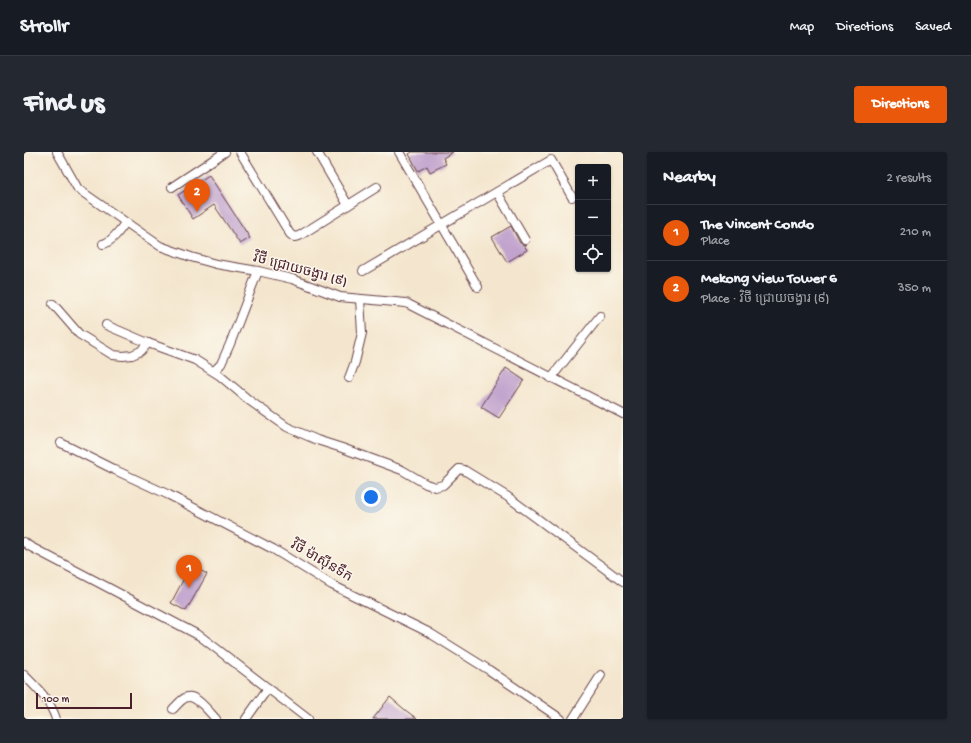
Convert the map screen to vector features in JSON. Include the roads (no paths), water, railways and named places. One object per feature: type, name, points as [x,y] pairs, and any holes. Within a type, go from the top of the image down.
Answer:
[{"type":"street","name":"វិថី ជ្រោយចង្វារ (៩)","points":[[57,152],[78,188],[160,246],[216,264],[258,271],[292,279],[340,297],[406,302],[623,414]]},
{"type":"street","points":[[172,187],[225,152]]},
{"type":"street","points":[[240,152],[290,234],[294,237],[299,236],[377,187]]},
{"type":"street","points":[[317,152],[348,205]]},
{"type":"street","points":[[398,152],[478,287]]},
{"type":"street","points":[[363,271],[551,160],[572,197]]},
{"type":"street","points":[[497,192],[525,240]]},
{"type":"street","points":[[103,244],[106,244],[116,235],[126,223]]},
{"type":"street","points":[[214,372],[221,364],[230,344],[258,271]]},
{"type":"street","points":[[349,378],[355,362],[362,333],[360,298]]},
{"type":"street","points":[[53,304],[79,334],[113,354],[123,356],[132,355],[141,351],[148,343]]},
{"type":"street","points":[[551,378],[600,316]]},
{"type":"street","points":[[106,324],[148,343],[195,360],[214,372],[250,401],[287,427],[317,440],[402,470],[426,484],[435,487],[443,485],[459,470],[464,470],[508,497],[623,582]]},
{"type":"street","name":"វិថី ម៉ាស៊ីនទឹក","points":[[61,443],[114,470],[169,495],[273,549],[332,585],[428,632],[490,670],[560,719]]},
{"type":"street","points":[[24,543],[200,636],[308,719]]},
{"type":"street","points":[[24,675],[42,693],[49,703],[56,719]]},
{"type":"street","points":[[573,719],[601,675]]},
{"type":"street","points":[[246,719],[268,688]]},
{"type":"street","points":[[173,709],[186,697],[192,697],[196,699],[216,719]]},
{"type":"place","name":"Mekong View Tower 6","points":[[197,212]]},
{"type":"place","name":"The Vincent Condo","points":[[189,588]]}]
